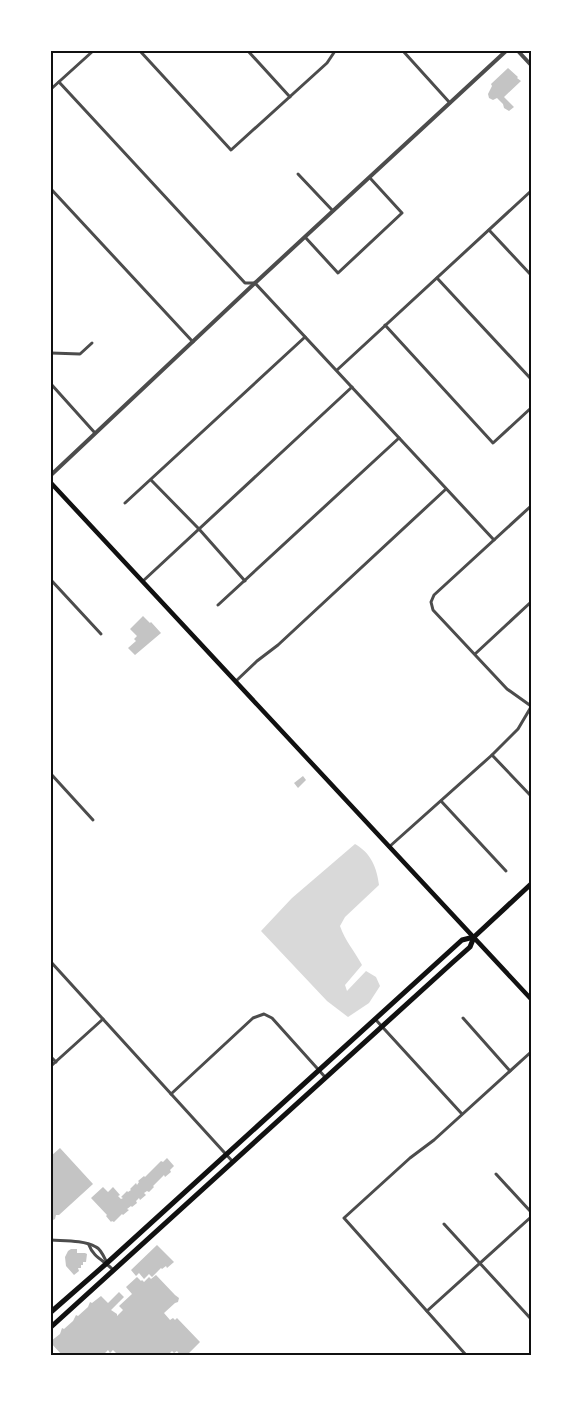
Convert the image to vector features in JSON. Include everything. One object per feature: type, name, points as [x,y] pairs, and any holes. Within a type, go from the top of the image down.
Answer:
[{"type":"main road","points":[[51,483],[531,999]]},
{"type":"main road","points":[[51,1327],[470,947],[474,937],[531,884]]},
{"type":"main road","points":[[51,1312],[227,1155],[462,940],[474,937]]},
{"type":"street","points":[[51,89],[93,51]]},
{"type":"street","points":[[140,51],[232,150],[327,63],[335,51]]},
{"type":"street","points":[[248,51],[290,97]]},
{"type":"street","points":[[403,51],[450,103]]},
{"type":"street","points":[[51,475],[506,51]]},
{"type":"street","points":[[518,51],[531,65]]},
{"type":"street","points":[[59,82],[245,283],[255,283],[494,540]]},
{"type":"street","points":[[298,174],[333,211]]},
{"type":"street","points":[[305,237],[338,272],[402,213],[370,178]]},
{"type":"street","points":[[51,189],[192,342]]},
{"type":"street","points":[[337,370],[531,191]]},
{"type":"street","points":[[489,230],[531,276]]},
{"type":"street","points":[[437,278],[531,379]]},
{"type":"street","points":[[385,325],[493,443],[531,408]]},
{"type":"street","points":[[126,503],[305,337]]},
{"type":"street","points":[[51,353],[80,354],[92,343]]},
{"type":"street","points":[[51,384],[95,433]]},
{"type":"street","points":[[143,581],[352,387]]},
{"type":"street","points":[[218,605],[399,438]]},
{"type":"street","points":[[151,480],[199,529],[245,581]]},
{"type":"street","points":[[236,681],[446,489]]},
{"type":"street","points":[[389,847],[492,755],[518,729],[531,706],[507,689],[433,610],[431,602],[434,594],[531,506]]},
{"type":"street","points":[[51,580],[101,634]]},
{"type":"street","points":[[475,654],[531,602]]},
{"type":"street","points":[[492,755],[531,796]]},
{"type":"street","points":[[51,774],[93,820]]},
{"type":"street","points":[[441,801],[506,871]]},
{"type":"street","points":[[51,962],[233,1162]]},
{"type":"street","points":[[171,1094],[254,1018],[261,1015],[267,1015],[272,1018],[326,1078]]},
{"type":"street","points":[[463,1018],[510,1071]]},
{"type":"street","points":[[51,1066],[103,1019]]},
{"type":"street","points":[[376,1020],[462,1114]]},
{"type":"street","points":[[466,1355],[344,1218],[531,1052]]},
{"type":"street","points":[[51,1057],[56,1062]]},
{"type":"street","points":[[496,1174],[531,1212]]},
{"type":"street","points":[[427,1311],[531,1216]]},
{"type":"street","points":[[444,1224],[531,1319]]},
{"type":"street","points":[[51,1240],[82,1243],[96,1247],[102,1253],[107,1263]]},
{"type":"street","points":[[88,1245],[97,1257],[114,1270]]},
{"type":"shaded area","points":[[355,844],[372,861],[379,885],[345,917],[340,926],[362,965],[345,985],[347,991],[366,971],[376,977],[380,986],[369,1003],[348,1017],[327,1001],[261,931],[292,898]]},
{"type":"building","points":[[508,68],[521,81],[504,97],[514,107],[509,111],[504,108],[497,98],[493,100],[489,98],[488,94],[492,86],[491,84]]},
{"type":"building","points":[[143,616],[161,633],[135,655],[128,648],[136,641],[134,639],[137,636],[130,629]]},
{"type":"building","points":[[303,776],[306,780],[298,788],[294,783]]},
{"type":"building","points":[[60,1148],[93,1184],[51,1221],[51,1156]]},
{"type":"building","points":[[167,1158],[174,1166],[170,1170],[171,1172],[165,1177],[164,1175],[149,1192],[144,1193],[146,1195],[140,1200],[139,1198],[136,1201],[137,1203],[127,1209],[129,1210],[114,1222],[111,1222],[91,1198],[103,1187],[108,1192],[113,1187],[120,1195],[118,1196],[121,1199],[123,1198],[121,1197],[131,1190],[136,1183],[137,1185],[138,1181]]},
{"type":"building","points":[[157,1245],[174,1262],[167,1268],[166,1266],[161,1268],[152,1277],[149,1274],[144,1279],[139,1273],[136,1276],[131,1270]]},
{"type":"building","points":[[71,1249],[77,1249],[77,1253],[87,1254],[86,1262],[83,1262],[81,1268],[78,1268],[79,1271],[74,1275],[66,1266],[65,1257]]},
{"type":"building","points":[[156,1275],[179,1298],[178,1302],[164,1313],[170,1320],[177,1318],[200,1342],[187,1355],[180,1355],[177,1351],[174,1353],[172,1351],[168,1355],[117,1354],[113,1350],[110,1353],[108,1350],[103,1355],[62,1355],[51,1343],[60,1334],[62,1328],[64,1329],[73,1321],[76,1315],[78,1316],[88,1307],[90,1302],[92,1303],[101,1296],[108,1303],[119,1292],[124,1297],[111,1310],[117,1316],[123,1310],[119,1306],[132,1294],[126,1287],[137,1277],[144,1282],[149,1277],[151,1279]]}]
